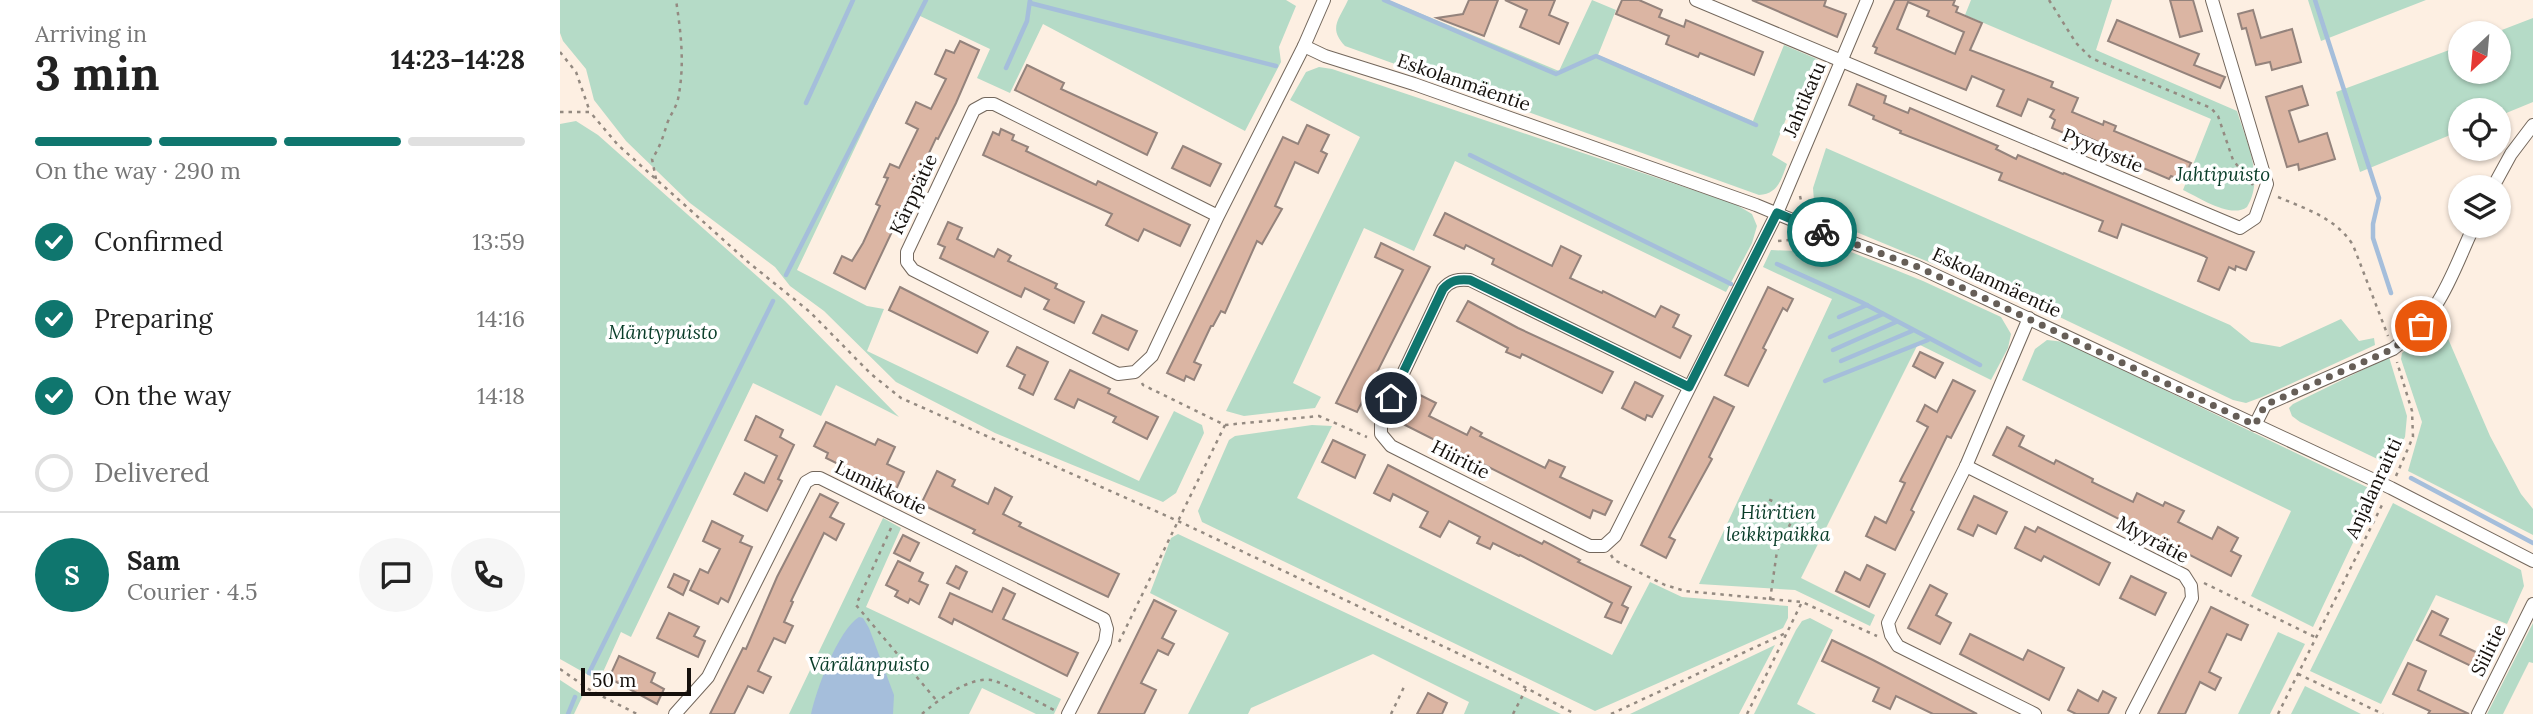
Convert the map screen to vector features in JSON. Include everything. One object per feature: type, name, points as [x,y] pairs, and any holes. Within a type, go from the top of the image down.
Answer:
[{"type":"street","points":[[1135,372],[1152,356],[1324,0]]},
{"type":"street","points":[[1696,0],[1841,60]]},
{"type":"street","name":"Jahtikatu","points":[[1777,213],[1867,0]]},
{"type":"street","points":[[2212,0],[2267,184],[2265,191]]},
{"type":"street","name":"Eskolanmäentie","points":[[1304,46],[1325,56],[1413,84],[1777,213],[1918,267],[2391,488],[2533,561]]},
{"type":"street","name":"Pyydystie","points":[[1841,60],[2240,228],[2255,218],[2265,191]]},
{"type":"street","name":"Kärppätie","points":[[1135,372],[1118,374],[913,270],[907,262],[907,252],[974,110],[985,104],[994,104],[1218,216]]},
{"type":"street","points":[[2500,175],[2511,154],[2533,125]]},
{"type":"street","points":[[1604,545],[1615,536],[1777,213]]},
{"type":"street","points":[[2255,425],[2265,405],[2393,349],[2421,326],[2434,311],[2468,238]]},
{"type":"street","points":[[1381,434],[1381,420],[1443,289],[1448,283],[1458,279],[1470,280],[1689,387]]},
{"type":"street","points":[[2029,318],[1966,466],[1888,624],[1898,646],[2035,714]]},
{"type":"street","name":"Hiiritie","points":[[1381,434],[1391,446],[1590,546],[1604,545]]},
{"type":"street","name":"Myyrätie","points":[[1966,466],[2184,575],[2191,586],[2192,598],[2132,714]]},
{"type":"street","name":"Lumikkotie","points":[[675,714],[708,677],[806,482],[820,478],[1104,619],[1107,629],[1105,642],[1068,714]]},
{"type":"street","name":"Siilitie","points":[[2478,714],[2533,604]]},
{"type":"path","points":[[656,179],[652,159],[663,141],[667,122],[677,102],[682,75],[684,55],[676,0]]},
{"type":"path","name":"Anjalanraitti","points":[[2049,0],[2076,43],[2091,58],[2211,108],[2218,116],[2233,160],[2253,186],[2332,221],[2345,233],[2353,245],[2393,349],[2412,411],[2413,438],[2391,488],[2278,714]]},
{"type":"path","points":[[560,52],[576,72],[590,112],[618,145],[748,262],[810,312],[871,374],[901,398],[1178,522],[1476,662],[1575,714]]},
{"type":"path","points":[[560,112],[590,112]]},
{"type":"path","points":[[1765,236],[1780,241],[1791,240],[1805,215],[1799,200],[1802,187]]},
{"type":"path","points":[[1135,372],[1143,385],[1225,425],[1319,416],[1369,437],[1381,434]]},
{"type":"path","points":[[1119,642],[1225,425]]},
{"type":"path","points":[[1770,600],[1777,551],[1796,512],[1769,499],[1756,523],[1777,551]]},
{"type":"path","points":[[897,516],[856,606],[937,701]]},
{"type":"path","points":[[1604,545],[1614,560],[1665,585],[1685,591],[1802,602],[1874,636],[1891,635]]},
{"type":"path","points":[[2191,586],[2204,583],[2316,637]]},
{"type":"path","points":[[1747,714],[1802,602]]},
{"type":"path","points":[[1611,714],[1788,632]]},
{"type":"path","points":[[560,669],[590,690],[637,714]]},
{"type":"path","points":[[2298,674],[2383,714]]},
{"type":"path","points":[[922,714],[937,701],[966,684],[991,680],[1061,714]]},
{"type":"path","points":[[1391,714],[1404,687]]},
{"type":"path","points":[[1513,714],[1526,688]]},
{"type":"green space","points":[[560,0],[1286,0],[1296,6],[1279,47],[1281,62],[1245,131],[1043,24],[1010,93],[977,78],[990,49],[918,15],[797,270],[867,306],[884,309],[867,351],[1139,481],[1174,411],[1202,425],[1204,433],[1176,493],[1163,502],[995,433],[896,382],[824,311],[790,286],[775,267],[690,203],[626,141],[594,100],[586,69],[563,41],[560,33]]},
{"type":"green space","points":[[1348,0],[1388,0],[1559,71],[1592,0],[1616,10],[1598,55],[1753,121],[1784,45],[1817,59],[1825,70],[1824,77],[1805,122],[1787,116],[1772,155],[1787,164],[1781,181],[1771,192],[1759,195],[1345,46],[1336,29]]},
{"type":"green space","name":"Jahtipuisto","points":[[1971,0],[2112,0],[2096,50],[2237,111],[2254,172],[2252,196],[2247,207],[2233,211],[2224,209],[2183,190],[2211,119],[1965,15]]},
{"type":"green space","points":[[2308,0],[2426,0],[2321,41]]},
{"type":"green space","points":[[2533,18],[2533,102],[2511,111],[2511,98],[2448,98],[2448,136],[2360,172],[2336,92],[2448,50],[2448,84],[2511,84],[2511,26]]},
{"type":"green space","points":[[1319,67],[1332,69],[1735,204],[1752,214],[1757,226],[1752,243],[1726,292],[1455,161],[1414,251],[1364,228],[1293,383],[1321,397],[1315,408],[1244,416],[1226,411],[1360,137],[1290,100],[1306,72]]},
{"type":"green space","name":"Mäntypuisto","points":[[576,121],[598,135],[785,301],[899,417],[836,385],[821,416],[753,383],[631,637],[621,632],[599,681],[560,659],[560,124]]},
{"type":"green space","points":[[1826,148],[2230,325],[2251,342],[2280,347],[2341,319],[2359,341],[2374,338],[2375,345],[2262,397],[2246,403],[2233,400],[2047,311],[1815,214],[1813,188]]},
{"type":"green space","name":"Hiiritien leikkipaikka","points":[[1809,235],[1923,281],[2001,317],[2011,334],[2008,348],[1991,380],[1918,344],[1801,578],[1875,615],[1870,626],[1795,590],[1699,584],[1832,299],[1763,267],[1771,250],[1795,251]]},
{"type":"green space","points":[[2438,323],[2443,327],[2490,436],[2521,494],[2533,509],[2533,535],[2408,471],[2422,422],[2401,359],[2402,353]]},
{"type":"green space","points":[[2047,340],[2065,342],[2377,492],[2313,627],[2251,596],[2291,511],[2022,380],[2035,349]]},
{"type":"green space","points":[[2389,357],[2407,416],[2405,437],[2390,465],[2292,416],[2289,408],[2293,404]]},
{"type":"green space","points":[[1312,425],[1332,426],[1297,498],[1612,655],[1650,582],[1682,597],[1788,606],[1788,618],[1783,628],[1595,711],[1202,522],[1198,511],[1229,440],[1235,436]]},
{"type":"green space","points":[[2393,503],[2521,570],[2524,586],[2507,624],[2436,595],[2381,704],[2310,671]]},
{"type":"green space","name":"Värälänpuisto","points":[[883,518],[901,528],[866,607],[1061,699],[1054,714],[1036,714],[982,688],[969,714],[789,714]]},
{"type":"green space","points":[[1178,534],[1561,714],[1464,714],[1469,702],[1373,654],[1251,708],[1248,714],[1188,714],[1229,633],[1150,593],[1171,538]]},
{"type":"green space","points":[[1810,618],[1833,630],[1797,704],[1816,714],[1754,714],[1796,630],[1802,621]]},
{"type":"green space","points":[[2533,623],[2533,663],[2529,662],[2503,714],[2487,714]]},
{"type":"green space","points":[[2278,632],[2305,644],[2270,714],[2238,714]]},
{"type":"green space","points":[[1775,645],[1739,714],[1630,714]]},
{"type":"green space","points":[[560,680],[583,695],[574,714],[560,714]]},
{"type":"green space","points":[[2305,686],[2361,714],[2291,714]]},
{"type":"water","points":[[859,617],[863,618],[869,628],[894,695],[893,714],[811,714],[836,647],[843,634]]},
{"type":"building","points":[[1469,0],[1498,0],[1484,36],[1437,18],[1463,14]]},
{"type":"building","points":[[1505,0],[1555,0],[1549,15],[1568,23],[1559,44],[1520,27],[1527,10]]},
{"type":"building","points":[[1622,0],[1639,0],[1662,10],[1659,17],[1684,27],[1686,20],[1763,52],[1754,75],[1700,53],[1698,57],[1666,44],[1669,36],[1616,14]]},
{"type":"building","points":[[1752,0],[1826,0],[1824,6],[1846,14],[1837,37]]},
{"type":"building","points":[[1895,0],[1955,0],[1953,5],[1958,7],[1956,12],[1982,23],[1970,50],[2053,82],[2051,87],[2078,98],[2072,112],[2103,125],[2104,121],[2116,126],[2114,131],[2191,163],[2183,181],[2171,176],[2169,179],[2102,147],[2103,144],[2080,134],[2078,139],[2052,128],[2055,120],[2050,117],[2054,110],[2028,99],[2021,116],[1997,106],[2004,90],[1972,76],[1966,90],[1875,53],[1877,48],[1873,46]],"holes":[[[1908,2],[1929,11],[1927,16],[1964,32],[1955,54],[1897,29]]]},
{"type":"building","points":[[2170,0],[2193,0],[2202,31],[2180,37]]},
{"type":"building","points":[[2253,10],[2261,38],[2292,29],[2301,62],[2272,70],[2270,62],[2256,65],[2246,28],[2242,29],[2238,14]]},
{"type":"building","points":[[2117,20],[2199,54],[2194,65],[2225,77],[2220,88],[2108,41]]},
{"type":"building","points":[[960,41],[979,50],[865,289],[834,273],[842,256],[852,261],[863,243],[880,206],[876,204],[888,178],[884,177],[890,164],[899,168],[918,129],[906,123],[916,102],[931,109],[946,79],[935,74],[946,50],[954,53]]},
{"type":"building","points":[[1027,65],[1064,83],[1061,89],[1157,133],[1147,155],[1015,90]]},
{"type":"building","points":[[1857,84],[1886,96],[1884,103],[1908,113],[1910,108],[1998,146],[1996,149],[2016,159],[2018,155],[2254,252],[2246,270],[2236,266],[2235,270],[2229,267],[2219,290],[2198,281],[2207,258],[2204,256],[2122,224],[2117,238],[2099,231],[2103,221],[1999,180],[2002,173],[1900,133],[1901,131],[1873,119],[1874,116],[1849,105]]},
{"type":"building","points":[[2302,86],[2308,105],[2289,111],[2299,142],[2327,133],[2335,159],[2299,170],[2298,164],[2287,167],[2266,97]]},
{"type":"building","points":[[1307,125],[1329,135],[1321,151],[1327,154],[1318,173],[1295,162],[1275,206],[1282,209],[1262,244],[1257,241],[1225,313],[1221,311],[1211,326],[1194,362],[1201,365],[1194,380],[1186,376],[1184,381],[1167,373],[1283,137],[1298,144]]},
{"type":"building","points":[[1001,129],[1014,135],[1012,140],[1028,147],[1026,151],[1096,185],[1098,181],[1190,225],[1180,246],[1144,229],[1138,241],[1106,225],[1112,214],[983,155],[993,132],[999,135]]},
{"type":"building","points":[[1183,146],[1221,164],[1210,186],[1172,168]]},
{"type":"building","points":[[1445,213],[1552,266],[1561,246],[1581,256],[1570,278],[1655,317],[1661,306],[1679,315],[1673,327],[1691,336],[1680,358],[1492,264],[1494,259],[1466,245],[1464,249],[1434,235]]},
{"type":"building","points":[[948,222],[962,228],[957,239],[994,257],[998,249],[1011,256],[1008,261],[1057,284],[1055,288],[1084,302],[1074,323],[1044,309],[1049,300],[1025,288],[1021,297],[940,258],[945,247],[938,244]]},
{"type":"building","points":[[1381,243],[1430,267],[1357,412],[1336,403],[1403,270],[1375,257]]},
{"type":"building","points":[[900,287],[988,332],[977,353],[889,310]]},
{"type":"building","points":[[1768,287],[1793,299],[1787,311],[1783,308],[1748,386],[1725,375]]},
{"type":"building","points":[[1468,301],[1518,328],[1613,372],[1602,393],[1522,354],[1520,358],[1506,352],[1508,348],[1457,321]]},
{"type":"building","points":[[1102,315],[1137,331],[1128,350],[1093,333]]},
{"type":"building","points":[[1017,347],[1048,362],[1033,395],[1019,388],[1025,375],[1007,366]]},
{"type":"building","points":[[1920,352],[1943,363],[1935,378],[1913,366]]},
{"type":"building","points":[[1070,370],[1110,389],[1108,393],[1158,417],[1147,439],[1113,422],[1116,417],[1078,399],[1074,408],[1055,399]]},
{"type":"building","points":[[1953,380],[1975,391],[1951,438],[1947,436],[1895,550],[1866,536],[1875,517],[1886,523],[1905,483],[1900,481],[1928,427],[1917,421],[1925,405],[1937,412]]},
{"type":"building","points":[[1635,382],[1663,396],[1652,417],[1647,415],[1645,420],[1622,408]]},
{"type":"building","points":[[1420,395],[1436,403],[1429,416],[1467,435],[1471,427],[1482,433],[1480,436],[1545,468],[1549,460],[1565,467],[1560,477],[1612,501],[1605,515],[1593,510],[1590,518],[1405,425]]},
{"type":"building","points":[[1714,397],[1734,407],[1709,457],[1712,459],[1669,537],[1675,540],[1666,558],[1641,545]]},
{"type":"building","points":[[756,416],[783,430],[780,437],[794,445],[778,479],[782,481],[767,511],[734,494],[745,473],[764,483],[777,456],[745,440]]},
{"type":"building","points":[[826,422],[875,445],[878,439],[895,447],[887,464],[904,472],[895,492],[826,458],[828,453],[814,446]]},
{"type":"building","points":[[2007,427],[2024,436],[2019,446],[2054,464],[2056,460],[2133,502],[2137,493],[2163,506],[2165,502],[2184,511],[2178,522],[2212,539],[2218,527],[2238,538],[2231,551],[2241,556],[2231,576],[1993,455]]},
{"type":"building","points":[[1333,440],[1365,455],[1355,478],[1322,462]]},
{"type":"building","points":[[1388,465],[1631,587],[1622,605],[1628,608],[1621,623],[1605,617],[1612,603],[1493,543],[1490,549],[1477,543],[1480,537],[1449,521],[1440,537],[1420,527],[1428,512],[1393,494],[1390,501],[1374,493]]},
{"type":"building","points":[[937,471],[955,480],[952,486],[988,504],[995,488],[1012,497],[1003,514],[1021,523],[1019,526],[1119,574],[1108,597],[973,533],[975,530],[921,504]]},
{"type":"building","points":[[820,494],[838,503],[830,517],[844,524],[836,540],[824,533],[791,601],[793,602],[784,622],[793,626],[785,643],[774,638],[758,671],[771,677],[763,693],[748,686],[734,714],[710,714],[743,648],[746,649],[777,577]]},
{"type":"building","points":[[1974,496],[2007,512],[1996,534],[1978,525],[1973,536],[1958,529]]},
{"type":"building","points":[[712,521],[743,536],[740,542],[752,547],[728,602],[721,598],[718,604],[690,590],[700,569],[708,573],[720,549],[703,541]]},
{"type":"building","points":[[2025,527],[2035,532],[2038,527],[2110,563],[2099,585],[2044,556],[2041,561],[2015,548]]},
{"type":"building","points":[[903,535],[919,543],[910,561],[894,553]]},
{"type":"building","points":[[898,561],[923,573],[919,581],[928,585],[919,604],[910,599],[908,603],[895,596],[898,591],[886,585]]},
{"type":"building","points":[[1867,565],[1885,574],[1869,607],[1836,591],[1845,572],[1860,580]]},
{"type":"building","points":[[956,566],[967,572],[959,589],[947,583]]},
{"type":"building","points":[[674,574],[689,581],[683,595],[668,587]]},
{"type":"building","points":[[2131,576],[2166,593],[2155,615],[2120,598]]},
{"type":"building","points":[[1930,585],[1947,594],[1936,615],[1951,623],[1940,644],[1908,628]]},
{"type":"building","points":[[1003,588],[1015,594],[1003,619],[1078,653],[1067,676],[954,619],[952,624],[939,617],[950,593],[992,612]]},
{"type":"building","points":[[1154,600],[1176,611],[1162,638],[1174,644],[1168,655],[1158,650],[1141,683],[1156,690],[1144,714],[1098,714]]},
{"type":"building","points":[[2211,607],[2248,625],[2241,640],[2227,634],[2209,672],[2221,678],[2215,690],[2200,682],[2185,714],[2158,714]]},
{"type":"building","points":[[2432,611],[2448,619],[2440,635],[2480,654],[2473,667],[2417,640]]},
{"type":"building","points":[[669,613],[699,627],[694,636],[705,641],[698,657],[657,638]]},
{"type":"building","points":[[1970,634],[2023,660],[2028,650],[2064,668],[2049,700],[1960,654]]},
{"type":"building","points":[[1832,640],[1977,714],[1933,714],[1896,696],[1890,709],[1873,701],[1879,688],[1822,661]]},
{"type":"building","points":[[619,656],[655,673],[651,682],[664,689],[657,704],[609,678]]},
{"type":"building","points":[[2408,663],[2426,671],[2418,690],[2469,714],[2428,714],[2430,711],[2393,694]]},
{"type":"building","points":[[2078,690],[2098,701],[2103,691],[2116,698],[2108,714],[2076,714],[2068,710]]},
{"type":"building","points":[[1428,693],[1447,703],[1442,714],[1417,714]]},
{"type":"waterway","points":[[806,103],[853,0]]},
{"type":"waterway","points":[[786,275],[926,0]]},
{"type":"waterway","points":[[1006,68],[1027,21],[1030,0]]},
{"type":"waterway","points":[[1384,0],[1556,74],[1596,56],[1756,125]]},
{"type":"waterway","points":[[2315,0],[2379,198],[2373,238],[2391,293]]},
{"type":"waterway","points":[[1030,3],[1276,66]]},
{"type":"waterway","points":[[1470,155],[1731,284]]},
{"type":"waterway","points":[[1777,264],[1861,302],[1980,365]]},
{"type":"waterway","points":[[589,673],[773,301]]},
{"type":"waterway","points":[[1839,317],[1867,305]]},
{"type":"waterway","points":[[1830,337],[1883,314]]},
{"type":"waterway","points":[[1833,350],[1896,322]]},
{"type":"waterway","points":[[1841,361],[1912,331]]},
{"type":"waterway","points":[[1825,381],[1928,340]]},
{"type":"waterway","points":[[2411,478],[2533,543]]},
{"type":"waterway","points":[[568,714],[575,697]]},
{"type":"way so far","points":[[1822,232],[1918,267],[2255,425],[2265,405],[2393,349],[2421,326]]},
{"type":"route","points":[[1391,398],[1443,289],[1448,283],[1458,279],[1470,280],[1689,387],[1777,213],[1822,232]]}]
